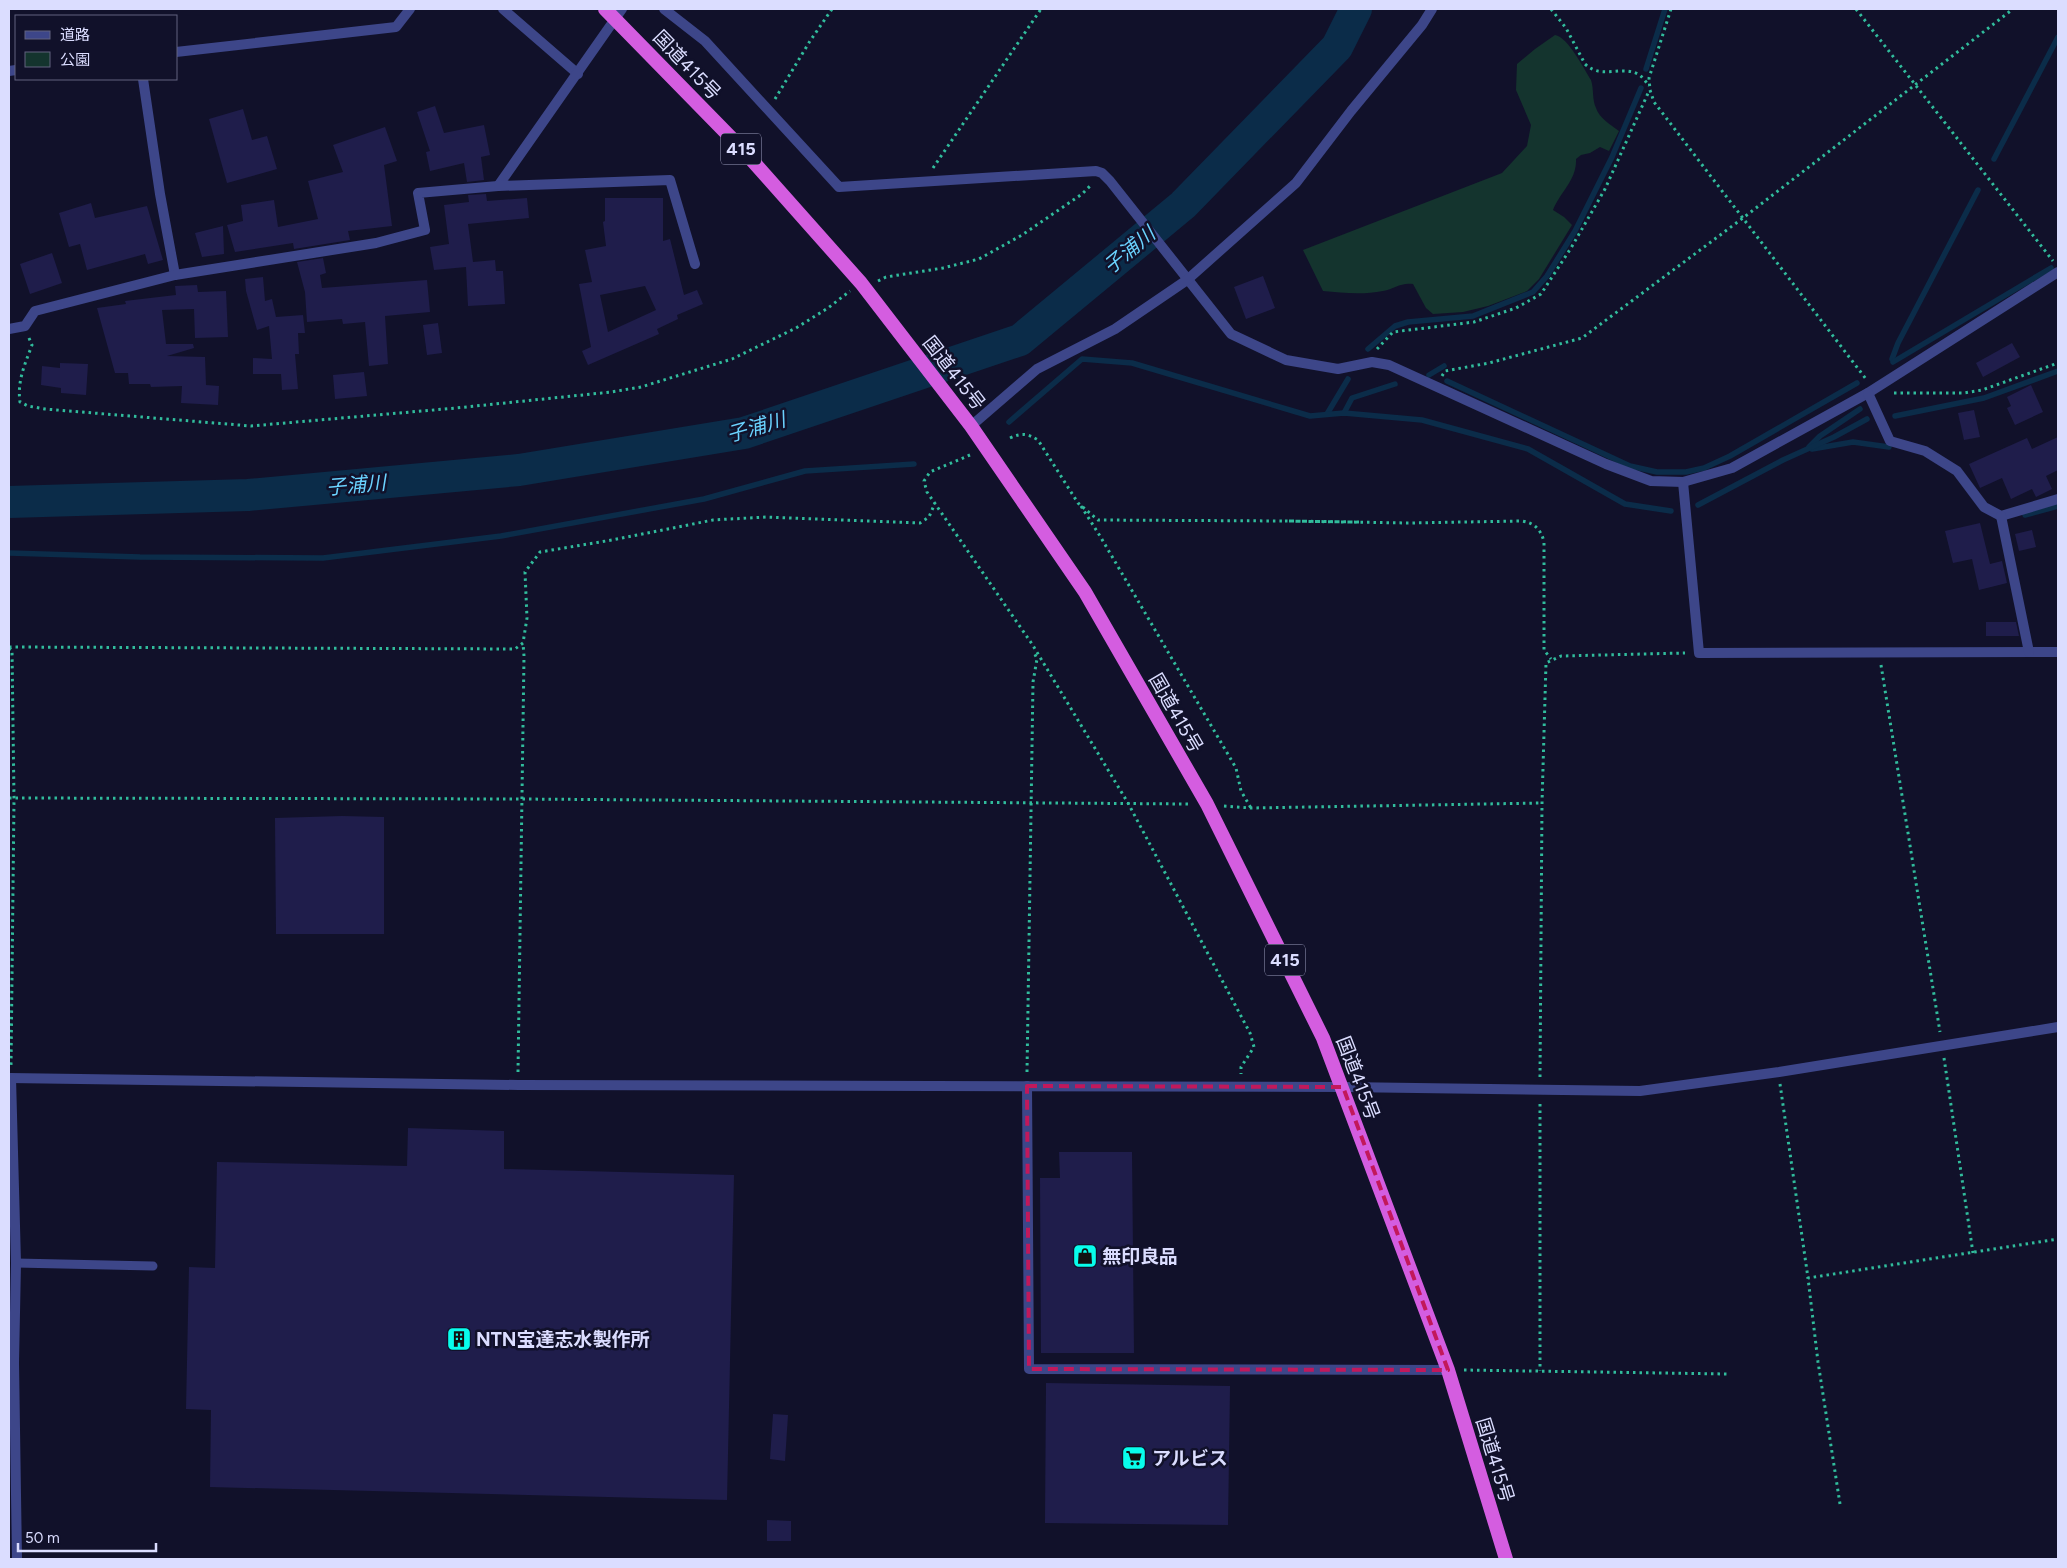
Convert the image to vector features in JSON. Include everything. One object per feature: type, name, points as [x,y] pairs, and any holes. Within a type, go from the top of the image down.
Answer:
[{"type":"highway","name":"国道415号","points":[[614,12],[742,149],[865,289],[971,426],[1085,592],[1207,804],[1323,1038],[1448,1370],[1506,1559]]},
{"type":"street","points":[[178,52],[396,27],[410,9]]},
{"type":"street","points":[[503,9],[578,74]]},
{"type":"street","points":[[664,9],[705,41],[840,187],[1096,171],[1102,173],[1231,334],[1286,360],[1338,368],[1372,362],[1389,365],[1606,464],[1651,481],[1683,482],[1732,468],[1870,392],[2058,272]]},
{"type":"street","points":[[971,426],[1038,369],[1115,329],[1184,276],[1296,182],[1351,111],[1422,25],[1432,9]]},
{"type":"street","points":[[498,186],[578,74],[614,12]]},
{"type":"street","points":[[143,80],[160,194],[175,275]]},
{"type":"street","points":[[9,329],[25,326],[35,311],[175,275],[376,243],[424,230],[418,193],[498,186],[670,180],[695,264]]},
{"type":"street","points":[[1870,392],[1890,441],[1925,451],[1957,471],[1984,507],[2001,516],[2058,499]]},
{"type":"street","points":[[1683,482],[1699,653],[1880,654],[2058,652]]},
{"type":"street","points":[[2001,516],[2030,652]]},
{"type":"street","points":[[17,1559],[14,1363],[16,1263],[10,1078],[518,1085],[1342,1087],[1640,1091],[1779,1072],[2058,1027]]},
{"type":"street","points":[[1027,1086],[1029,1369],[1448,1370]]},
{"type":"lane","points":[[16,1263],[153,1266]]},
{"type":"path","points":[[769,110],[810,41],[832,9]]},
{"type":"path","points":[[924,181],[1041,9]]},
{"type":"path","points":[[1551,9],[1560,17],[1585,64],[1591,70],[1599,72],[1622,71],[1639,74],[1649,88]]},
{"type":"path","points":[[1671,9],[1648,78],[1654,102],[1868,382],[1870,392]]},
{"type":"path","points":[[1856,9],[2058,267]]},
{"type":"path","points":[[1437,386],[1445,371],[1490,363],[1582,338],[1742,218],[2013,9]]},
{"type":"path","points":[[1372,362],[1374,352],[1393,332],[1474,322],[1516,308],[1541,294],[1606,189],[1649,88]]},
{"type":"path","points":[[25,326],[32,345],[22,369],[20,402],[28,406],[46,409],[251,426],[456,408],[641,387],[732,359],[770,342],[886,277],[979,260],[1022,235],[1082,194],[1092,184],[1089,172]]},
{"type":"path","points":[[1890,393],[1964,393],[1982,390],[2058,363]]},
{"type":"path","points":[[1010,438],[1017,434],[1028,433],[1038,440],[1100,536],[1236,768],[1240,790],[1252,808]]},
{"type":"path","points":[[970,455],[930,472],[924,481],[927,492],[1032,644],[1128,803],[1250,1033],[1254,1047],[1241,1067],[1241,1088]]},
{"type":"path","points":[[518,1085],[523,643],[527,618],[525,572],[540,552],[713,520],[766,517],[920,523],[929,517],[935,504]]},
{"type":"path","points":[[1081,506],[1098,520],[1360,522]]},
{"type":"path","points":[[1285,521],[1408,523],[1522,521],[1538,527],[1543,534],[1544,542],[1544,650],[1552,659]]},
{"type":"path","points":[[9,647],[515,649],[523,643]]},
{"type":"path","points":[[1027,1086],[1033,682],[1037,659],[1032,644]]},
{"type":"path","points":[[9,647],[12,650],[14,798],[10,1078]]},
{"type":"path","points":[[1540,1371],[1542,803],[1546,663],[1560,656],[1699,653]]},
{"type":"path","points":[[1880,654],[1973,1252]]},
{"type":"path","points":[[9,798],[1032,802],[1207,804],[1252,808],[1542,803]]},
{"type":"path","points":[[1779,1072],[1818,1362],[1840,1504]]},
{"type":"path","points":[[1808,1278],[2058,1239]]},
{"type":"path","points":[[1448,1370],[1728,1374]]},
{"type":"highlighted area","points":[[1027,1086],[1343,1087],[1448,1370],[1029,1369]]},
{"type":"green space","points":[[1555,35],[1565,41],[1570,47],[1591,80],[1593,98],[1600,115],[1619,131],[1609,151],[1600,147],[1576,159],[1576,166],[1571,180],[1553,210],[1572,225],[1539,279],[1527,291],[1488,306],[1463,312],[1433,314],[1426,308],[1413,284],[1405,284],[1387,290],[1368,293],[1323,291],[1303,250],[1502,173],[1527,146],[1531,125],[1516,90],[1517,64]]},
{"type":"building","points":[[435,106],[444,133],[484,125],[490,155],[481,157],[484,180],[467,182],[464,163],[430,171],[426,152],[430,151],[417,112]]},
{"type":"building","points":[[243,109],[252,140],[267,136],[277,169],[227,183],[209,119]]},
{"type":"building","points":[[385,127],[397,161],[384,165],[392,226],[348,231],[350,240],[294,249],[293,243],[235,252],[227,225],[243,221],[241,205],[274,200],[278,227],[318,219],[308,181],[343,172],[333,145]]},
{"type":"building","points":[[486,194],[487,201],[527,198],[529,218],[468,224],[473,262],[495,260],[496,271],[503,271],[505,304],[468,306],[466,267],[434,270],[430,247],[449,244],[444,205],[469,202],[468,195]]},
{"type":"building","points":[[605,198],[663,198],[663,241],[670,239],[684,295],[697,290],[703,304],[677,315],[678,319],[657,329],[659,334],[588,365],[582,351],[591,347],[579,284],[592,282],[585,250],[606,246],[603,222],[605,221]],"holes":[[[645,286],[656,310],[608,332],[600,295]]]},
{"type":"building","points":[[91,203],[95,218],[147,206],[163,260],[148,264],[145,254],[87,270],[80,244],[69,247],[59,213]]},
{"type":"building","points":[[223,226],[224,254],[202,257],[195,233]]},
{"type":"building","points":[[52,253],[62,283],[30,294],[20,264]]},
{"type":"building","points":[[323,258],[326,273],[320,275],[322,288],[427,280],[430,312],[385,316],[388,364],[369,366],[365,322],[343,324],[342,319],[307,322],[305,292],[297,262]]},
{"type":"building","points":[[1263,276],[1275,308],[1246,319],[1234,287]]},
{"type":"building","points":[[263,277],[265,301],[272,299],[276,317],[303,315],[305,333],[298,333],[299,354],[295,354],[298,389],[282,390],[281,374],[253,374],[253,358],[272,359],[269,326],[257,330],[246,291],[245,279]]},
{"type":"building","points":[[197,285],[198,292],[226,291],[228,337],[195,338],[194,309],[162,310],[166,344],[193,344],[194,348],[167,356],[205,357],[206,385],[219,386],[218,405],[181,403],[182,386],[151,387],[150,384],[129,384],[128,373],[115,373],[97,308],[126,304],[125,301],[176,295],[175,286]]},
{"type":"building","points":[[438,323],[442,353],[427,355],[423,325]]},
{"type":"building","points":[[2012,343],[2020,357],[1983,377],[1976,363]]},
{"type":"building","points":[[60,363],[88,364],[86,395],[61,393],[61,388],[41,385],[42,366],[60,368]]},
{"type":"building","points":[[364,372],[367,396],[335,399],[333,375]]},
{"type":"building","points":[[2031,385],[2043,412],[2015,425],[2007,408],[2011,406],[2007,397]]},
{"type":"building","points":[[1974,410],[1980,437],[1964,440],[1958,413]]},
{"type":"building","points":[[2058,437],[2058,470],[2046,476],[2052,489],[2036,497],[2032,489],[2011,499],[2002,478],[1980,488],[1969,464],[2027,438],[2032,449]]},
{"type":"building","points":[[1980,523],[1990,564],[2002,561],[2007,583],[1979,590],[1972,559],[1953,563],[1945,531]]},
{"type":"building","points":[[2032,530],[2036,547],[2019,551],[2015,534]]},
{"type":"building","points":[[1986,622],[2016,622],[2019,636],[1986,636]]},
{"type":"building","points":[[384,817],[384,934],[276,934],[275,818]]},
{"type":"building","name":"NTN宝達志水製作所","points":[[408,1128],[504,1131],[504,1169],[734,1175],[727,1500],[210,1487],[211,1410],[186,1409],[189,1267],[215,1268],[217,1162],[407,1166]]},
{"type":"building","points":[[1059,1152],[1132,1152],[1134,1353],[1041,1353],[1040,1178],[1060,1178]]},
{"type":"building","points":[[1046,1383],[1230,1386],[1228,1525],[1045,1523]]},
{"type":"building","points":[[773,1414],[788,1415],[785,1461],[770,1459]]},
{"type":"building","points":[[767,1520],[791,1521],[791,1541],[767,1541]]},
{"type":"waterway","name":"子浦川","points":[[9,502],[248,495],[519,470],[744,433],[1020,340],[1183,205],[1337,47],[1356,9]]},
{"type":"waterway","points":[[1646,69],[1665,9]]},
{"type":"waterway","points":[[1994,159],[2058,37]]},
{"type":"waterway","points":[[1368,349],[1395,326],[1408,322],[1473,316],[1533,292],[1547,276],[1575,231],[1612,157],[1641,88]]},
{"type":"waterway","points":[[1892,359],[1898,343],[1978,190]]},
{"type":"waterway","points":[[1893,362],[2051,268]]},
{"type":"waterway","points":[[1009,422],[1082,359],[1132,363],[1310,416],[1344,413],[1422,420],[1528,449],[1625,504],[1671,511]]},
{"type":"waterway","points":[[1429,375],[1444,366]]},
{"type":"waterway","points":[[1895,416],[1984,398],[2058,371]]},
{"type":"waterway","points":[[1327,414],[1348,379]]},
{"type":"waterway","points":[[1447,381],[1630,466],[1657,472],[1686,472],[1704,468],[1730,456],[1857,383]]},
{"type":"waterway","points":[[1344,413],[1352,398],[1395,384]]},
{"type":"waterway","points":[[1809,447],[1820,436],[1860,409]]},
{"type":"waterway","points":[[1698,505],[1783,460],[1834,437],[1867,419]]},
{"type":"waterway","points":[[1812,449],[1853,442],[1889,447]]},
{"type":"waterway","points":[[9,553],[140,557],[323,558],[501,536],[704,499],[805,471],[914,464]]},
{"type":"waterway","points":[[2025,515],[2058,506]]},
{"type":"place","name":"無印良品","points":[[1085,1256]]},
{"type":"place","name":"NTN宝達志水製作所","points":[[459,1339]]},
{"type":"place","name":"アルビス","points":[[1134,1458]]}]
